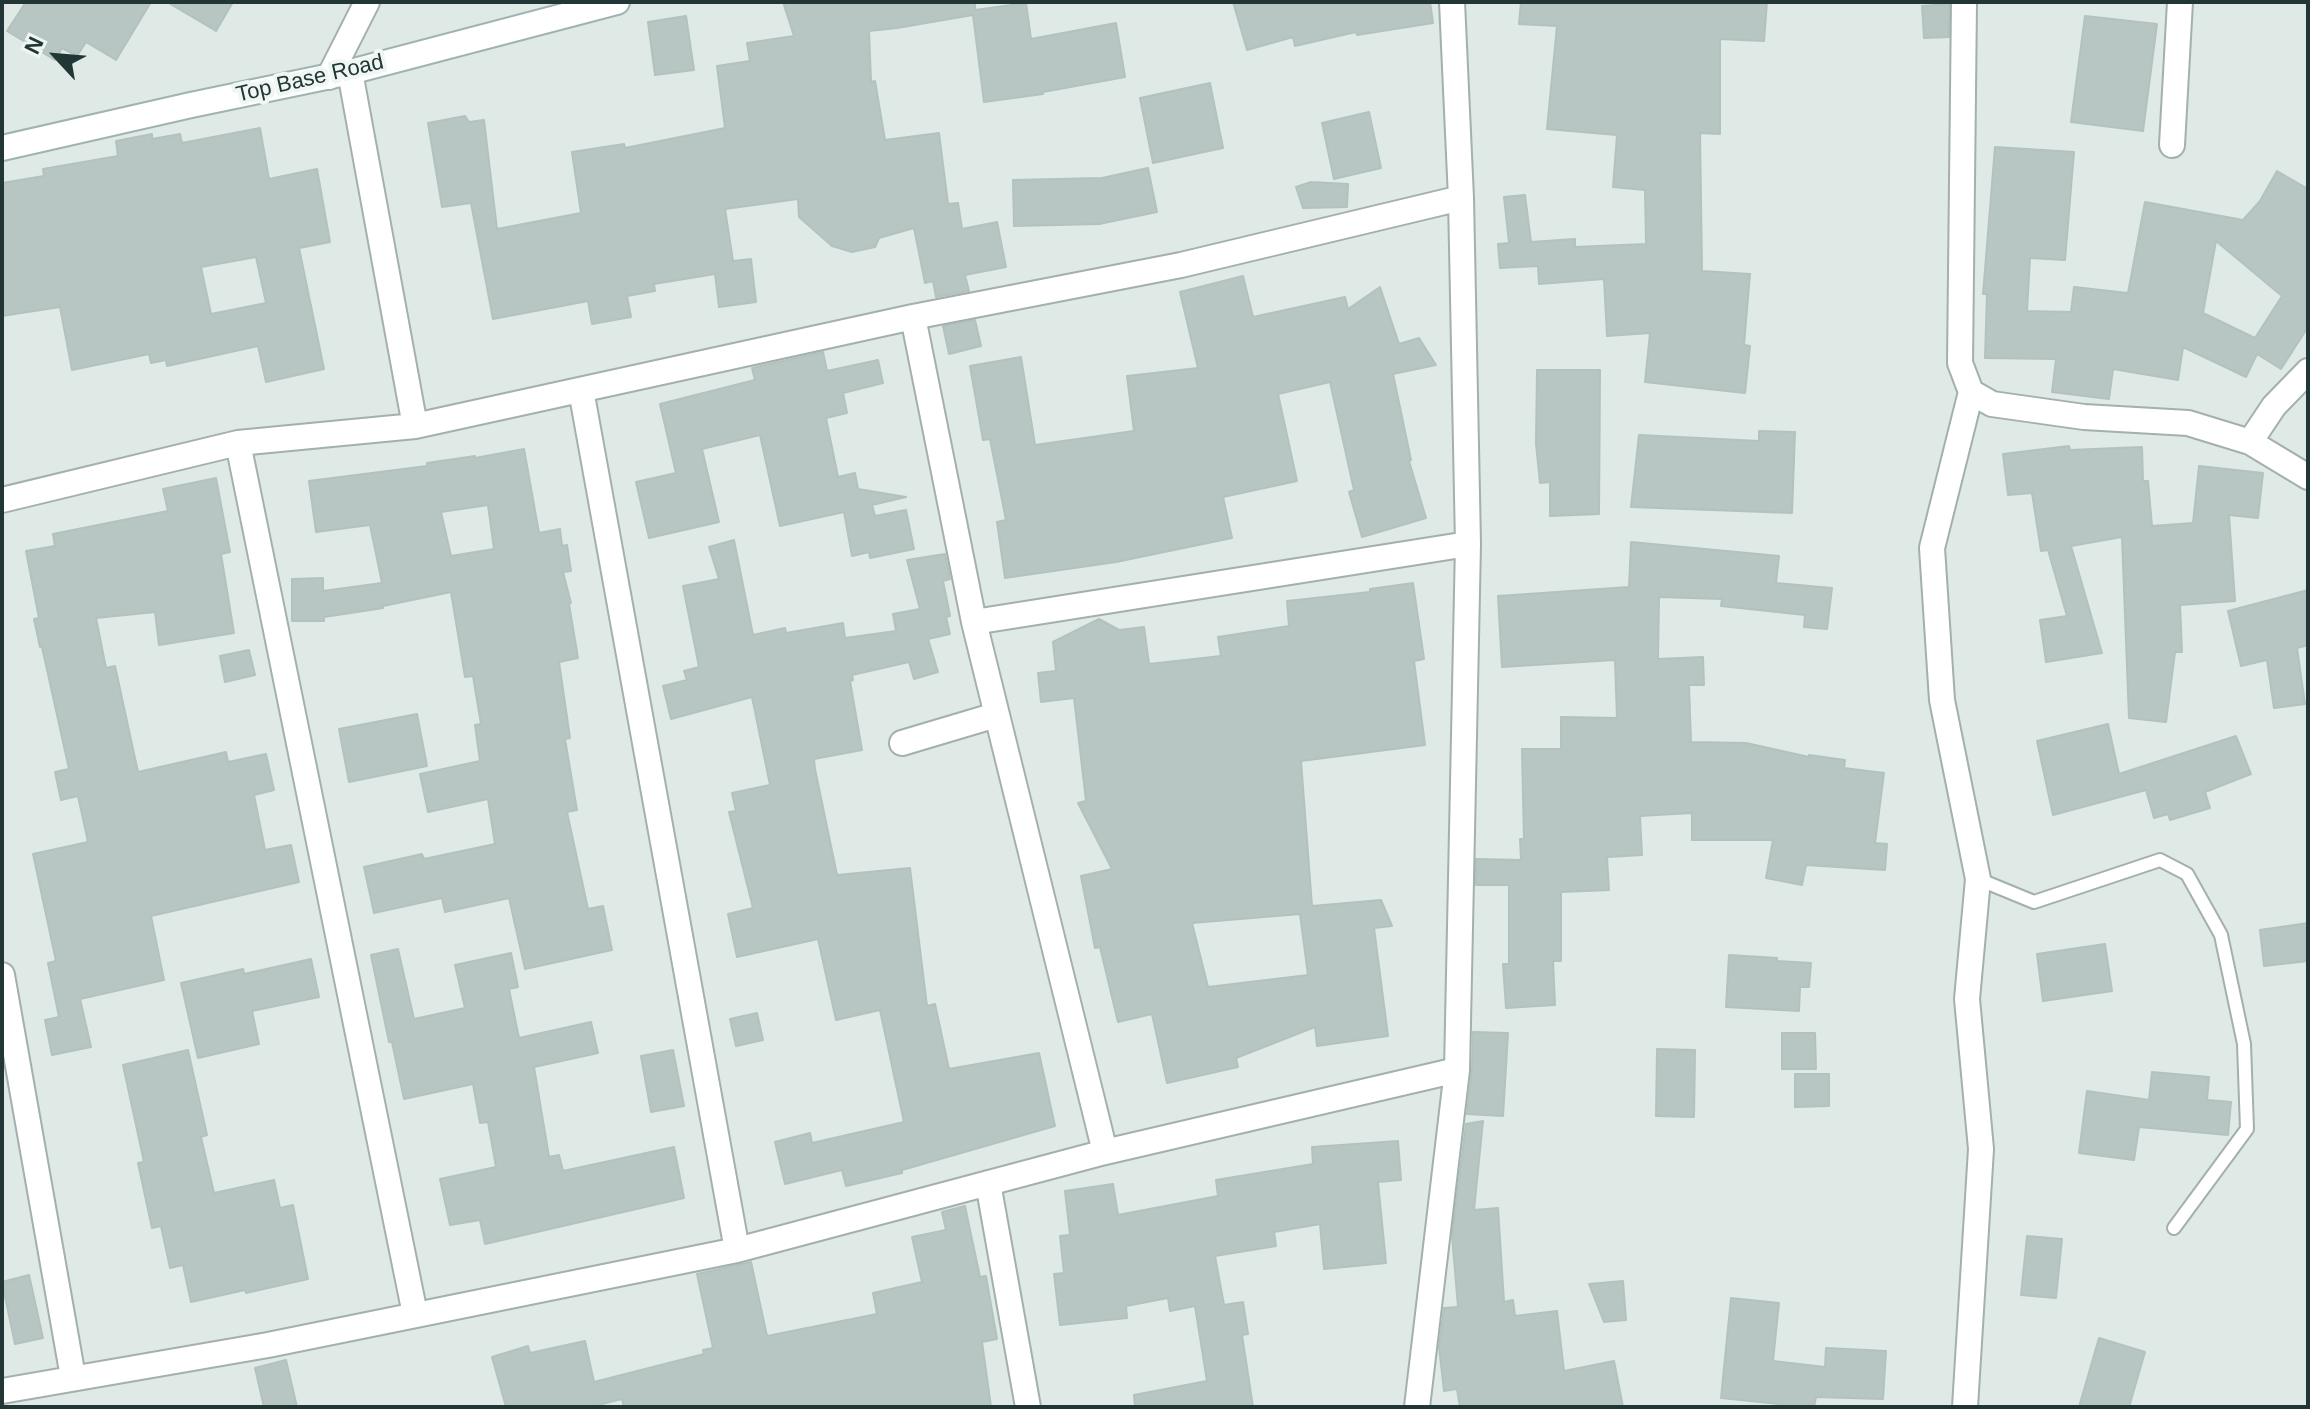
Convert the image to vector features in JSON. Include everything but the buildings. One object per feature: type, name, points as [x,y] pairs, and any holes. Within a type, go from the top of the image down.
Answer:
[{"type":"street","points":[[367,2],[339,74],[415,426]]},
{"type":"street","name":"Top Base Road","points":[[2,148],[339,74],[617,2]]},
{"type":"street","points":[[1417,1407],[1457,1070],[1468,544],[1461,198],[1452,2]]},
{"type":"street","points":[[1964,2],[1960,363],[1971,392],[1932,548],[1942,700],[1978,879],[1967,999],[1981,1149],[1965,1407]]},
{"type":"street","points":[[2172,145],[2180,2]]},
{"type":"street","points":[[2,500],[238,443],[415,426],[913,317],[1181,265],[1461,198]]},
{"type":"street","points":[[913,317],[974,622],[1105,1152]]},
{"type":"street","points":[[2250,442],[2274,406],[2308,371]]},
{"type":"street","points":[[581,390],[737,1250]]},
{"type":"street","points":[[1971,392],[1992,404],[2084,417],[2188,423],[2250,442],[2308,477]]},
{"type":"street","points":[[238,443],[415,1314]]},
{"type":"street","points":[[974,622],[1468,544]]},
{"type":"street","points":[[902,743],[996,715]]},
{"type":"street","points":[[2,975],[73,1377]]},
{"type":"street","points":[[2,1391],[268,1345],[737,1250],[1105,1152],[1457,1070]]},
{"type":"street","points":[[988,1183],[1028,1407]]},
{"type":"lane","points":[[1978,879],[2034,902],[2160,860],[2187,874],[2221,935],[2244,1044],[2247,1129],[2174,1228]]}]
